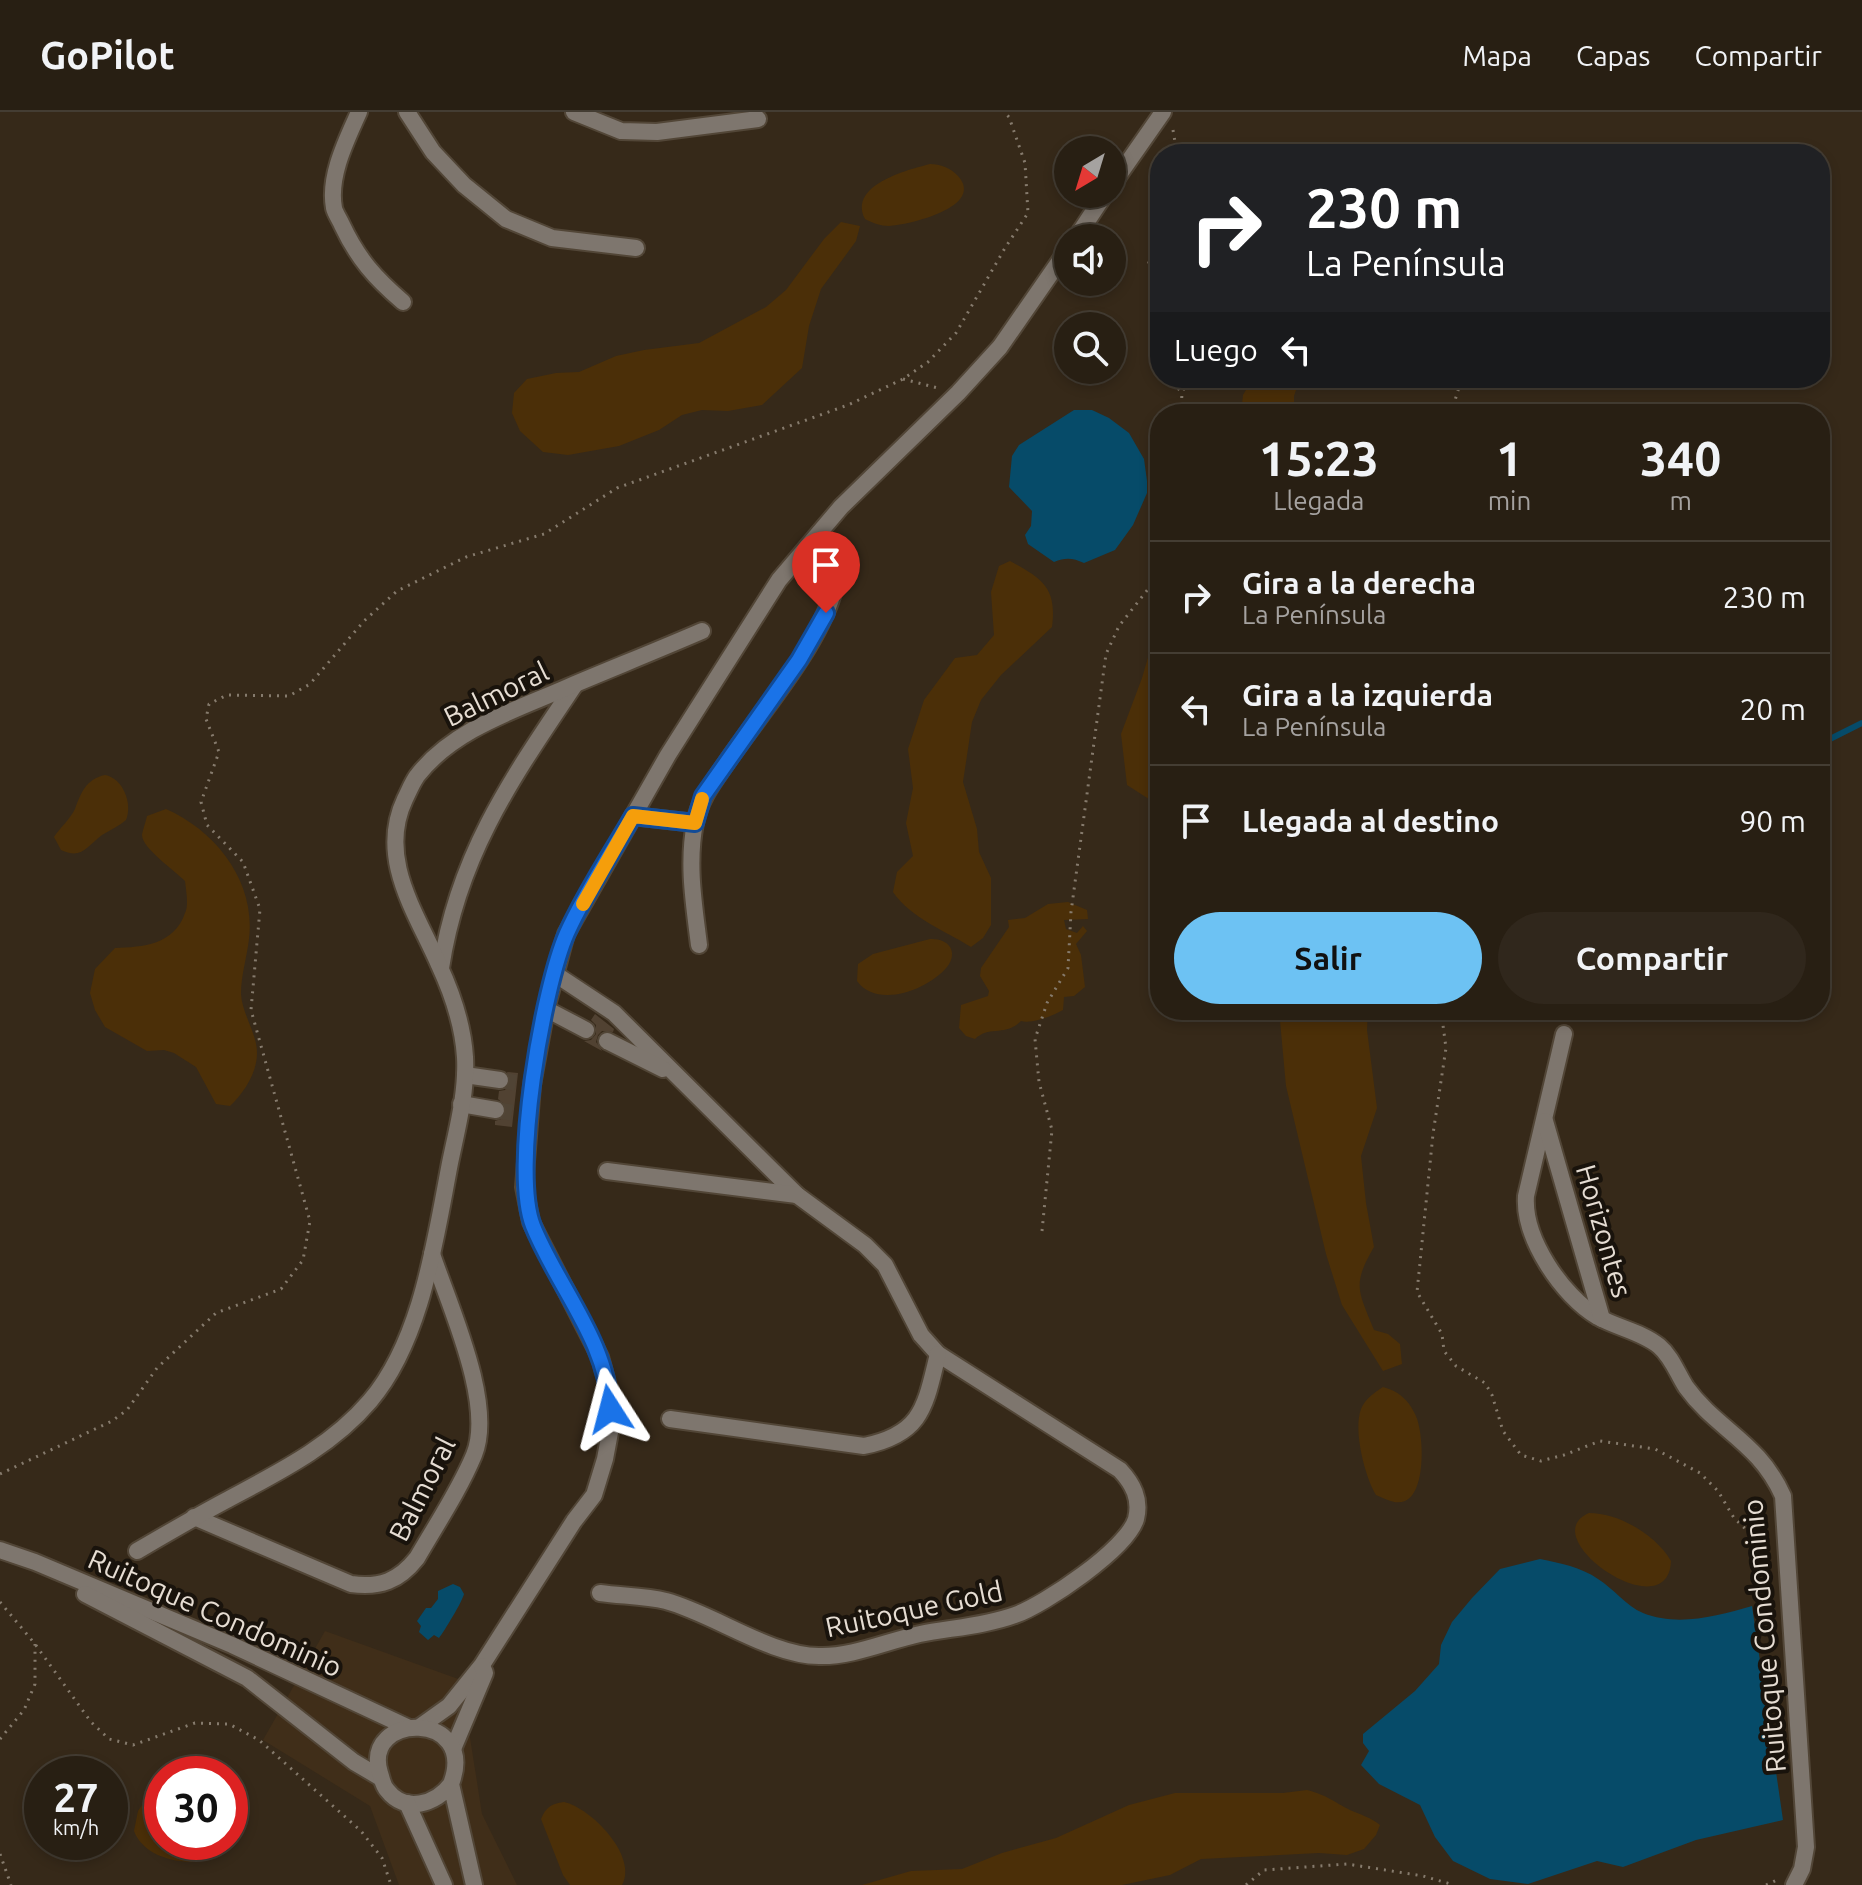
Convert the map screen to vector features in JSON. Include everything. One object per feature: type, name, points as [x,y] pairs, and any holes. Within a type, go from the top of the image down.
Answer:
[{"type":"street","points":[[359,112],[335,180],[334,208],[353,249],[376,279],[403,302]]},
{"type":"street","points":[[407,112],[433,152],[464,185],[506,219],[552,238],[636,248]]},
{"type":"street","points":[[574,112],[621,131],[657,132],[758,119]]},
{"type":"street","points":[[1126,167],[1166,117]]},
{"type":"street","points":[[381,1778],[377,1765],[386,1741],[395,1732],[414,1727],[449,1706],[482,1665],[594,1495],[605,1459],[611,1427],[609,1390],[600,1357],[531,1222],[524,1187],[521,1114],[524,1084],[566,934],[668,755],[779,580],[841,507],[958,393],[1000,347],[1054,269]]},
{"type":"street","points":[[699,945],[690,871],[695,823],[703,796],[799,660],[826,613],[833,593]]},
{"type":"street","name":"Balmoral","points":[[137,1551],[281,1471],[335,1437],[371,1400],[399,1357],[417,1309],[432,1254],[465,1075],[461,1033],[441,968],[406,896],[397,865],[394,839],[399,812],[415,778],[441,751],[497,718],[702,631]]},
{"type":"street","name":"Balmoral","points":[[441,968],[453,905],[490,818],[514,775],[575,685]]},
{"type":"street","points":[[633,816],[695,823]]},
{"type":"street","name":"Ruitoque Gold","points":[[555,974],[614,1013],[797,1195],[865,1245],[885,1265],[921,1335],[938,1354],[1120,1470],[1130,1481],[1138,1508],[1128,1534],[1072,1583],[1042,1602],[1014,1616],[850,1652],[819,1656],[791,1652],[664,1600],[600,1593]]},
{"type":"street","points":[[546,1009],[586,1030]]},
{"type":"street","name":"Horizontes","points":[[1564,1034],[1525,1211],[1529,1227],[1557,1279],[1587,1310],[1602,1319]]},
{"type":"street","name":"Ruitoque Gold","points":[[607,1041],[677,1076]]},
{"type":"street","points":[[465,1075],[500,1080]]},
{"type":"street","points":[[461,1104],[496,1110]]},
{"type":"street","name":"Horizontes","points":[[1544,1118],[1602,1319]]},
{"type":"street","name":"Ruitoque Gold","points":[[607,1171],[797,1195]]},
{"type":"street","name":"Balmoral","points":[[194,1517],[351,1584],[370,1586],[389,1583],[405,1573],[417,1558],[475,1453],[480,1419],[476,1385],[432,1254]]},
{"type":"street","name":"Ruitoque Condominio","points":[[1602,1319],[1648,1338],[1662,1348],[1700,1402],[1758,1454],[1775,1477],[1783,1496],[1806,1847],[1802,1869],[1794,1885]]},
{"type":"street","points":[[670,1419],[864,1446],[883,1442],[903,1433],[917,1418],[927,1398],[938,1354]]},
{"type":"street","name":"Ruitoque Condominio","points":[[0,1550],[232,1645],[414,1727],[440,1733],[453,1749]]},
{"type":"street","name":"Ruitoque Condominio","points":[[0,1559],[72,1588],[247,1678],[354,1762],[381,1778],[385,1789],[407,1803],[444,1885]]},
{"type":"street","points":[[407,1803],[432,1801],[451,1784],[455,1773],[453,1749],[485,1673],[482,1665]]},
{"type":"street","points":[[451,1784],[474,1885]]},
{"type":"path","points":[[0,1474],[112,1421],[127,1410],[157,1368],[216,1313],[281,1289],[303,1260],[310,1221],[251,1010],[260,909],[243,862],[207,825],[201,802],[219,752],[206,719],[209,704],[227,695],[289,696],[310,684],[364,621],[397,591],[466,557],[544,534],[617,488],[848,405],[903,379],[928,362],[956,333],[1028,213],[1025,163],[1009,117],[1004,112]]},
{"type":"path","points":[[1166,117],[1176,144]]},
{"type":"path","points":[[903,379],[958,393]]},
{"type":"path","points":[[1177,388],[1182,392]]},
{"type":"path","points":[[1181,404],[1184,388]]},
{"type":"path","points":[[1042,1231],[1052,1130],[1039,1082],[1035,1039],[1047,1003],[1068,968],[1071,912],[1106,654],[1119,626],[1150,587]]},
{"type":"path","points":[[1444,1020],[1446,1048],[1433,1134],[1417,1292],[1442,1334],[1444,1351],[1456,1366],[1485,1383],[1503,1431],[1521,1455],[1541,1461],[1600,1441],[1655,1449],[1700,1473],[1718,1491],[1734,1518],[1790,1572]]},
{"type":"path","points":[[0,1602],[35,1644],[91,1722],[109,1739],[133,1745],[195,1723],[229,1724],[259,1740],[361,1831],[382,1858],[391,1885]]},
{"type":"path","points":[[0,1739],[24,1710],[35,1684],[35,1644]]},
{"type":"path","points":[[0,1854],[11,1885]]},
{"type":"path","points":[[1246,1885],[1264,1870],[1347,1864],[1423,1876],[1454,1885]]},
{"type":"shaded area","points":[[930,164],[945,167],[958,176],[964,187],[962,197],[953,205],[927,218],[899,225],[883,225],[865,219],[862,207],[872,188],[895,175]]},
{"type":"shaded area","points":[[841,222],[860,226],[856,241],[821,289],[809,326],[802,368],[762,405],[728,411],[702,410],[682,415],[659,430],[619,446],[568,455],[543,452],[520,431],[512,413],[514,393],[527,379],[579,372],[616,356],[644,350],[699,343],[766,307],[786,290],[824,239]]},
{"type":"shaded area","points":[[1247,388],[1297,388],[1294,404],[1242,404]]},
{"type":"shaded area","points":[[1010,561],[1031,573],[1045,586],[1052,603],[1052,627],[1001,675],[981,700],[972,722],[963,782],[977,829],[979,852],[991,878],[991,925],[983,938],[971,947],[909,910],[893,892],[897,872],[913,856],[906,823],[913,788],[908,749],[924,700],[955,658],[977,655],[994,635],[991,592],[999,566]]},
{"type":"shaded area","points":[[1150,650],[1150,800],[1127,785],[1121,734]]},
{"type":"shaded area","points":[[105,775],[117,781],[125,793],[128,807],[126,820],[79,853],[61,850],[54,837],[73,813],[85,788]]},
{"type":"shaded area","points":[[166,809],[201,831],[216,845],[229,861],[246,898],[249,939],[241,994],[257,1053],[249,1082],[230,1106],[216,1104],[196,1067],[174,1053],[147,1051],[105,1027],[90,993],[95,969],[115,948],[147,945],[165,938],[180,924],[185,913],[185,881],[153,852],[142,835],[147,816]]},
{"type":"shaded area","points":[[1068,902],[1087,910],[1088,919],[1064,920],[1066,929],[1077,933],[1083,926],[1087,931],[1076,944],[1081,955],[1085,987],[1074,996],[1064,997],[1063,1010],[1053,1015],[1021,1021],[1009,1029],[986,1033],[975,1039],[966,1036],[959,1028],[961,1005],[988,996],[989,991],[980,976],[981,968],[1009,927],[1008,920],[1025,918],[1048,904]]},
{"type":"shaded area","points":[[930,939],[946,943],[952,956],[947,967],[928,983],[889,995],[877,994],[857,981],[858,964],[873,954]]},
{"type":"shaded area","points":[[1280,1020],[1368,1020],[1377,1108],[1361,1156],[1374,1247],[1362,1270],[1360,1288],[1374,1330],[1388,1334],[1400,1344],[1402,1364],[1383,1371],[1342,1305],[1326,1254],[1286,1086]]},
{"type":"shaded area","points":[[1383,1387],[1406,1400],[1415,1414],[1420,1434],[1422,1460],[1417,1486],[1412,1495],[1401,1502],[1376,1495],[1364,1465],[1359,1441],[1361,1409],[1367,1399]]},
{"type":"shaded area","points":[[1589,1513],[1624,1521],[1646,1534],[1671,1561],[1664,1580],[1649,1586],[1629,1583],[1589,1557],[1577,1540],[1576,1525]]},
{"type":"shaded area","points":[[325,1631],[461,1680],[482,1814],[517,1885],[399,1885],[370,1806],[263,1740]]},
{"type":"shaded area","points":[[1307,1790],[1376,1822],[1380,1825],[1376,1835],[1364,1849],[1347,1855],[1319,1853],[1201,1859],[1170,1875],[1122,1885],[862,1885],[911,1871],[962,1869],[1002,1853],[1056,1838],[1129,1805],[1175,1793],[1283,1793]]},
{"type":"shaded area","points":[[564,1802],[587,1813],[609,1835],[623,1861],[625,1873],[622,1885],[570,1885],[563,1875],[541,1819],[550,1807]]},
{"type":"shaded area","points":[[144,1804],[144,1846],[134,1831]]},
{"type":"water","points":[[1074,410],[1092,410],[1129,433],[1144,459],[1147,481],[1147,493],[1133,525],[1115,550],[1084,563],[1069,559],[1054,562],[1028,544],[1025,535],[1031,526],[1032,511],[1009,487],[1012,456],[1019,445]]},
{"type":"water","points":[[1540,1559],[1585,1571],[1637,1610],[1656,1617],[1684,1620],[1752,1606],[1783,1820],[1696,1840],[1623,1867],[1597,1861],[1528,1884],[1490,1879],[1453,1861],[1435,1837],[1420,1805],[1379,1784],[1361,1765],[1369,1751],[1363,1743],[1363,1734],[1415,1691],[1439,1664],[1441,1645],[1452,1622],[1472,1598],[1500,1569]]},
{"type":"water","points":[[453,1584],[460,1587],[463,1598],[439,1638],[434,1635],[428,1640],[419,1632],[421,1626],[417,1621],[426,1608],[431,1608],[438,1599],[438,1591]]},
{"type":"building","points":[[595,1014],[614,1029],[613,1032],[602,1031],[598,1035],[596,1042],[602,1051],[584,1041],[591,1040],[596,1034],[596,1025],[591,1020]]},
{"type":"building","points":[[507,1072],[518,1073],[512,1127],[495,1125],[495,1121],[504,1118],[507,1113],[506,1106],[498,1099],[499,1091],[505,1090],[511,1082]]},
{"type":"waterway","points":[[1830,739],[1862,723]]},
{"type":"tunnel","points":[[500,1080],[517,1083]]},
{"type":"tunnel","points":[[496,1110],[514,1113]]},
{"type":"slow traffic","points":[[583,904],[633,816],[695,823],[702,799]]},
{"type":"route","points":[[610,1409],[609,1390],[600,1357],[531,1222],[524,1187],[532,1085],[555,974],[566,934],[633,816],[695,823],[703,796],[799,660],[826,613]]}]
